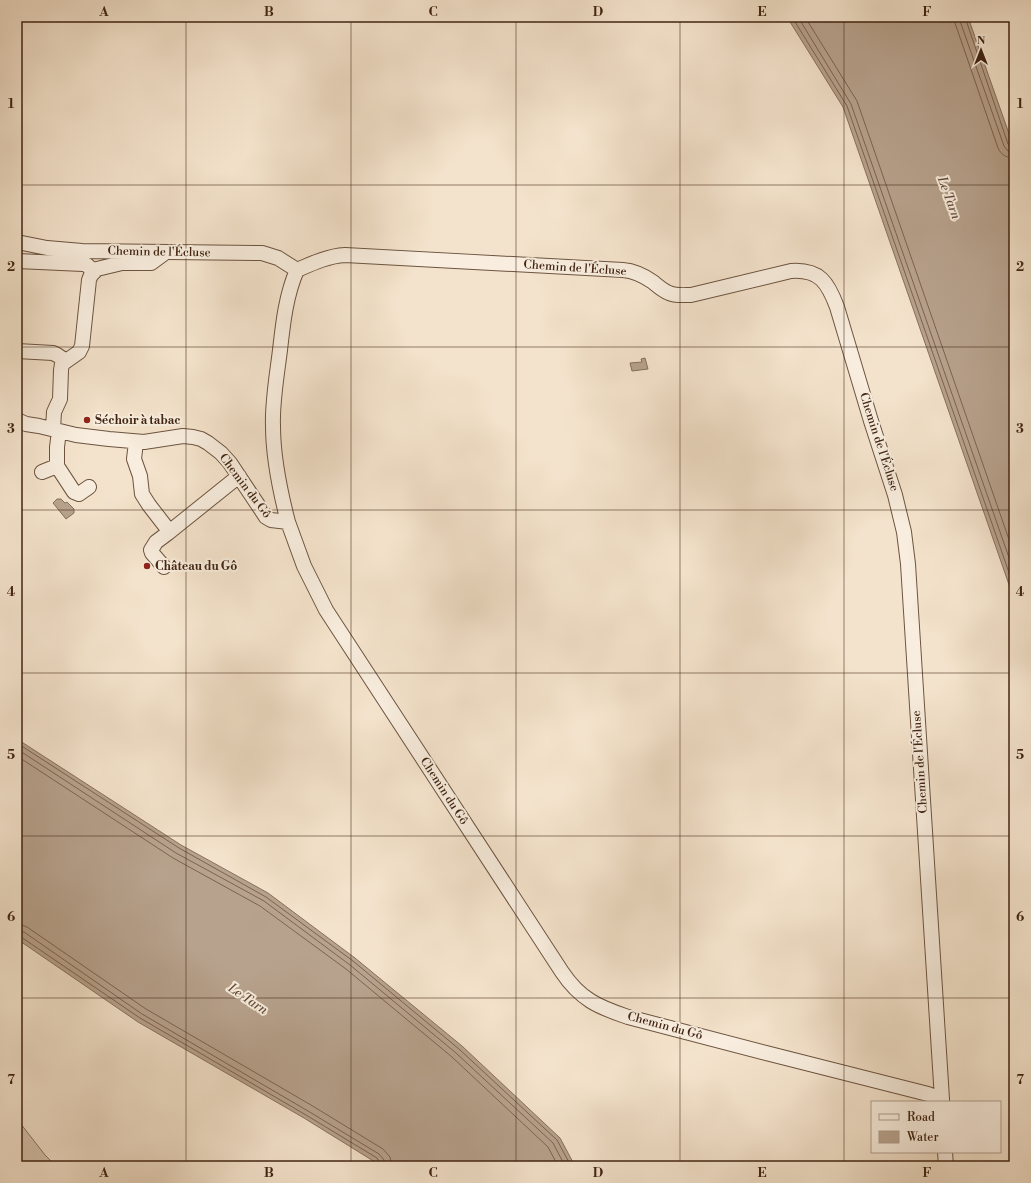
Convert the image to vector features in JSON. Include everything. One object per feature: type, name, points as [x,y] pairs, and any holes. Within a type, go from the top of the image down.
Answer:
[{"type":"street","name":"Chemin de l'Écluse","points":[[17,242],[47,248],[82,251],[262,254],[278,258],[297,270],[326,258],[345,255],[630,271],[638,273],[670,294],[680,295],[691,295],[791,271],[806,271],[814,274],[822,280],[831,292],[838,307],[895,495],[904,532],[908,564],[942,1101]]},
{"type":"street","points":[[90,487],[79,494],[74,492],[57,466],[54,412],[60,399],[62,364],[79,352],[82,346],[89,280],[93,271],[97,268],[122,263],[151,263],[166,252]]},
{"type":"street","points":[[17,261],[83,264],[87,265],[93,271]]},
{"type":"street","points":[[288,522],[276,470],[272,424],[283,328],[290,289],[297,270]]},
{"type":"street","points":[[17,351],[53,353],[66,361]]},
{"type":"street","name":"Chemin du Gô","points":[[17,420],[26,424],[90,437],[136,442],[183,436],[193,437],[201,439],[222,453],[266,517],[271,520],[288,522],[304,566],[326,610],[570,984],[588,1000],[611,1011],[628,1016],[928,1094],[942,1101]]},
{"type":"street","points":[[136,442],[134,459],[140,476],[142,494],[148,505],[166,527],[168,533]]},
{"type":"street","points":[[42,472],[57,466]]},
{"type":"street","points":[[164,567],[151,550],[156,542],[239,476]]},
{"type":"street","points":[[945,1153],[946,1166]]},
{"type":"shaded area","points":[[17,1119],[45,1155],[56,1166],[17,1166]]},
{"type":"water","name":"Le Tarn","points":[[787,17],[968,17],[1014,148],[1014,599],[843,107]]},
{"type":"water","points":[[645,358],[648,369],[632,371],[630,363],[642,362],[641,359]]},
{"type":"water","points":[[57,499],[61,499],[65,503],[67,502],[74,509],[74,513],[66,519],[53,503]]},
{"type":"water","name":"Le Tarn","points":[[17,739],[181,845],[268,893],[355,958],[462,1046],[560,1138],[575,1166],[377,1166],[375,1162],[304,1118],[138,1022],[17,939]]},
{"type":"place","name":"Séchoir à tabac","points":[[87,420]]},
{"type":"place","name":"Château du Gô","points":[[147,566]]}]
